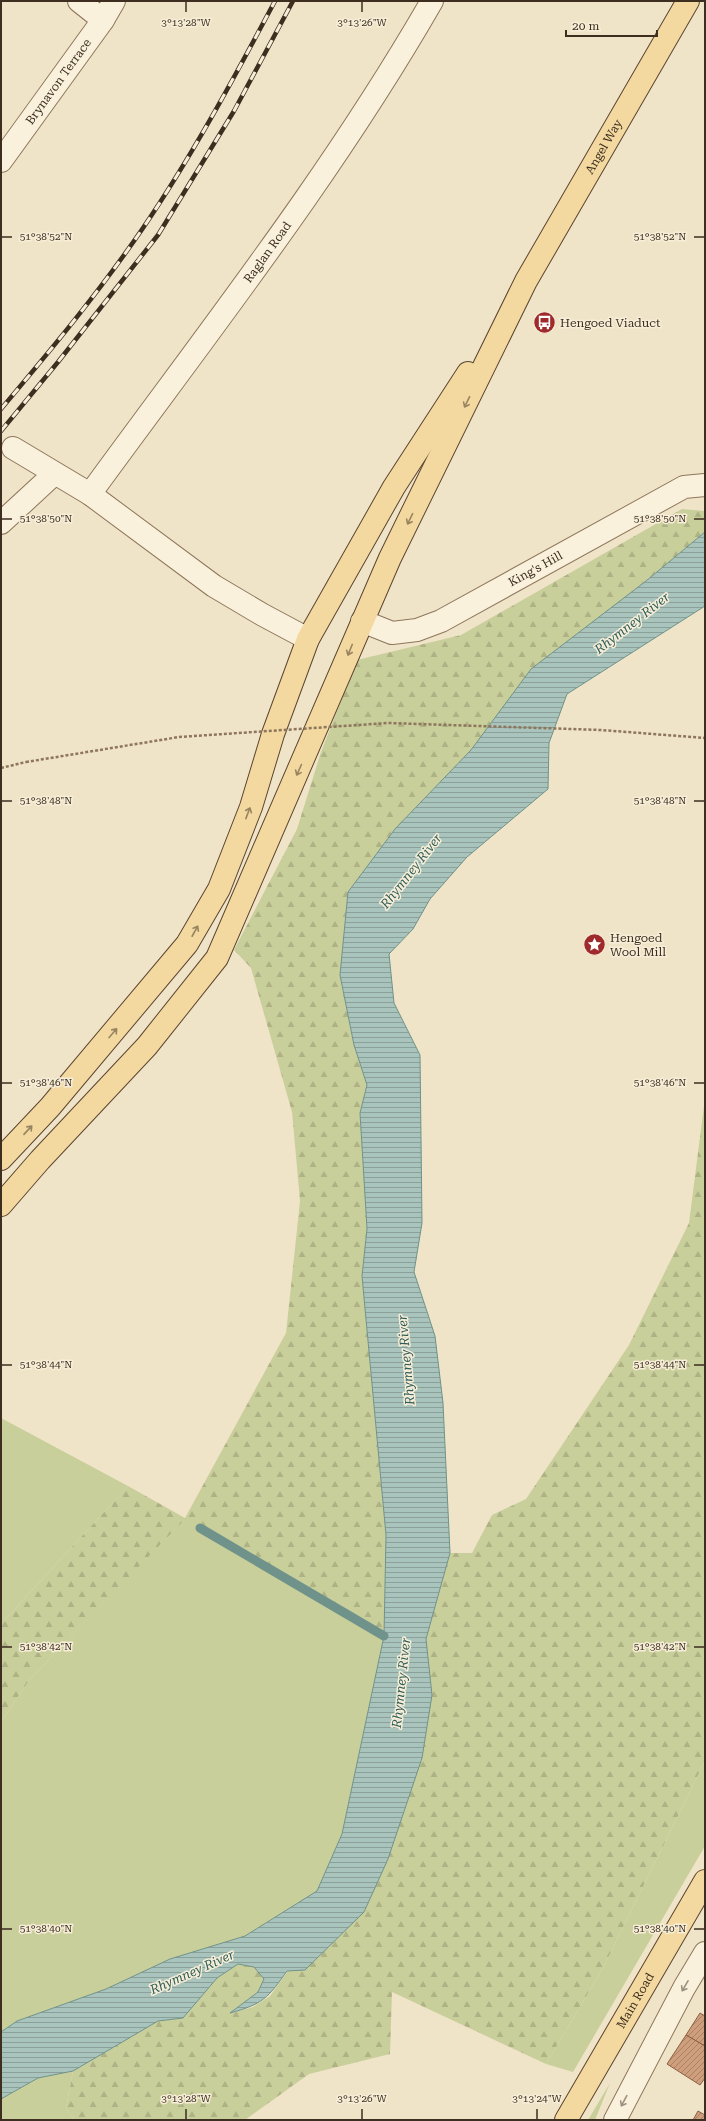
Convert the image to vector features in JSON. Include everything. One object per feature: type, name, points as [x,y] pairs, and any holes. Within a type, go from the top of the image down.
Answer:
[{"type":"main road","name":"Angel Way","points":[[522,292],[526,282],[688,1]]},
{"type":"main road","points":[[1,1205],[40,1160],[147,1046],[217,958],[390,558],[522,292]]},
{"type":"main road","points":[[1,1159],[50,1107],[187,944],[222,881],[251,807],[273,734],[308,639],[394,487],[522,292]]},
{"type":"main road","name":"Main Road","points":[[566,2120],[705,1882]]},
{"type":"street","points":[[79,1],[103,20]]},
{"type":"street","name":"Brynavon Terrace","points":[[1,161],[103,20],[114,1]]},
{"type":"street","name":"Raglan Road","points":[[90,494],[319,180],[400,57],[432,1]]},
{"type":"street","points":[[13,448],[54,474],[90,494],[214,586],[263,616],[308,639]]},
{"type":"street","points":[[1,523],[54,474]]},
{"type":"street","name":"King's Hill","points":[[362,620],[392,633],[417,630],[441,621],[684,486],[705,485]]},
{"type":"street","points":[[614,2120],[684,1988],[705,1953]]},
{"type":"path","points":[[1,768],[26,762],[179,737],[388,723],[601,730],[705,738]]},
{"type":"green space","points":[[682,509],[705,511],[705,532],[646,581],[471,750],[395,829],[348,892],[340,975],[354,1045],[367,1085],[360,1113],[367,1229],[362,1276],[386,1535],[384,1636],[185,1519],[30,1679],[1,1722],[1,1624],[128,1486],[185,1518],[286,1333],[300,1201],[292,1112],[251,968],[234,950],[297,829],[321,752],[357,660],[461,635]]},
{"type":"green space","points":[[705,1098],[705,1761],[603,1968],[546,2064],[392,1992],[390,2054],[309,2074],[245,2120],[74,2120],[66,2108],[73,2071],[158,2021],[183,2018],[217,1978],[238,1964],[254,1967],[264,1979],[258,1992],[231,2013],[253,2007],[270,1996],[288,1971],[364,1912],[388,1859],[422,1758],[432,1695],[426,1639],[450,1553],[472,1553],[492,1515],[526,1499],[629,1345],[689,1223]]},
{"type":"green space","points":[[1,1418],[128,1486],[1,1624]]},
{"type":"green space","points":[[185,1518],[384,1636],[342,1834],[317,1892],[245,1936],[170,1959],[106,1989],[17,2021],[1,2032],[1,1722],[30,1679]]},
{"type":"green space","points":[[705,1761],[705,1846],[573,2072],[546,2064],[603,1968]]},
{"type":"green space","points":[[73,2071],[66,2108],[74,2120],[1,2120],[1,2099],[38,2078]]},
{"type":"green space","points":[[610,2083],[595,2120],[588,2120]]},
{"type":"water","name":"Rhymney River","points":[[705,532],[705,606],[567,694],[549,743],[548,789],[467,857],[430,899],[413,929],[389,954],[394,1003],[420,1055],[422,1223],[414,1272],[435,1336],[443,1403],[450,1553],[426,1639],[432,1695],[422,1758],[388,1859],[364,1912],[305,1970],[287,1971],[275,1988],[258,2003],[230,2013],[258,1992],[264,1979],[254,1967],[238,1964],[217,1978],[183,2018],[158,2021],[73,2071],[38,2078],[1,2099],[1,2032],[17,2021],[106,1989],[170,1959],[245,1936],[317,1891],[342,1834],[384,1636],[386,1535],[362,1276],[367,1229],[360,1113],[367,1085],[354,1045],[340,975],[348,892],[395,829],[471,750],[531,669],[646,581]]},
{"type":"building","points":[[700,2013],[705,2016],[705,2046],[686,2035]]},
{"type":"building","points":[[686,2035],[705,2046],[705,2078],[700,2085],[667,2064]]},
{"type":"building","points":[[698,2111],[705,2115],[705,2120],[693,2120]]},
{"type":"waterway","points":[[200,1528],[384,1636]]},
{"type":"railway","points":[[1,409],[92,298],[143,228],[179,173],[228,88],[275,1]]},
{"type":"railway","points":[[1,431],[58,362],[158,235],[234,111],[293,1]]},
{"type":"place","name":"Hengoed Viaduct","points":[[544,323]]},
{"type":"place","name":"Hengoed Wool Mill","points":[[594,945]]}]
